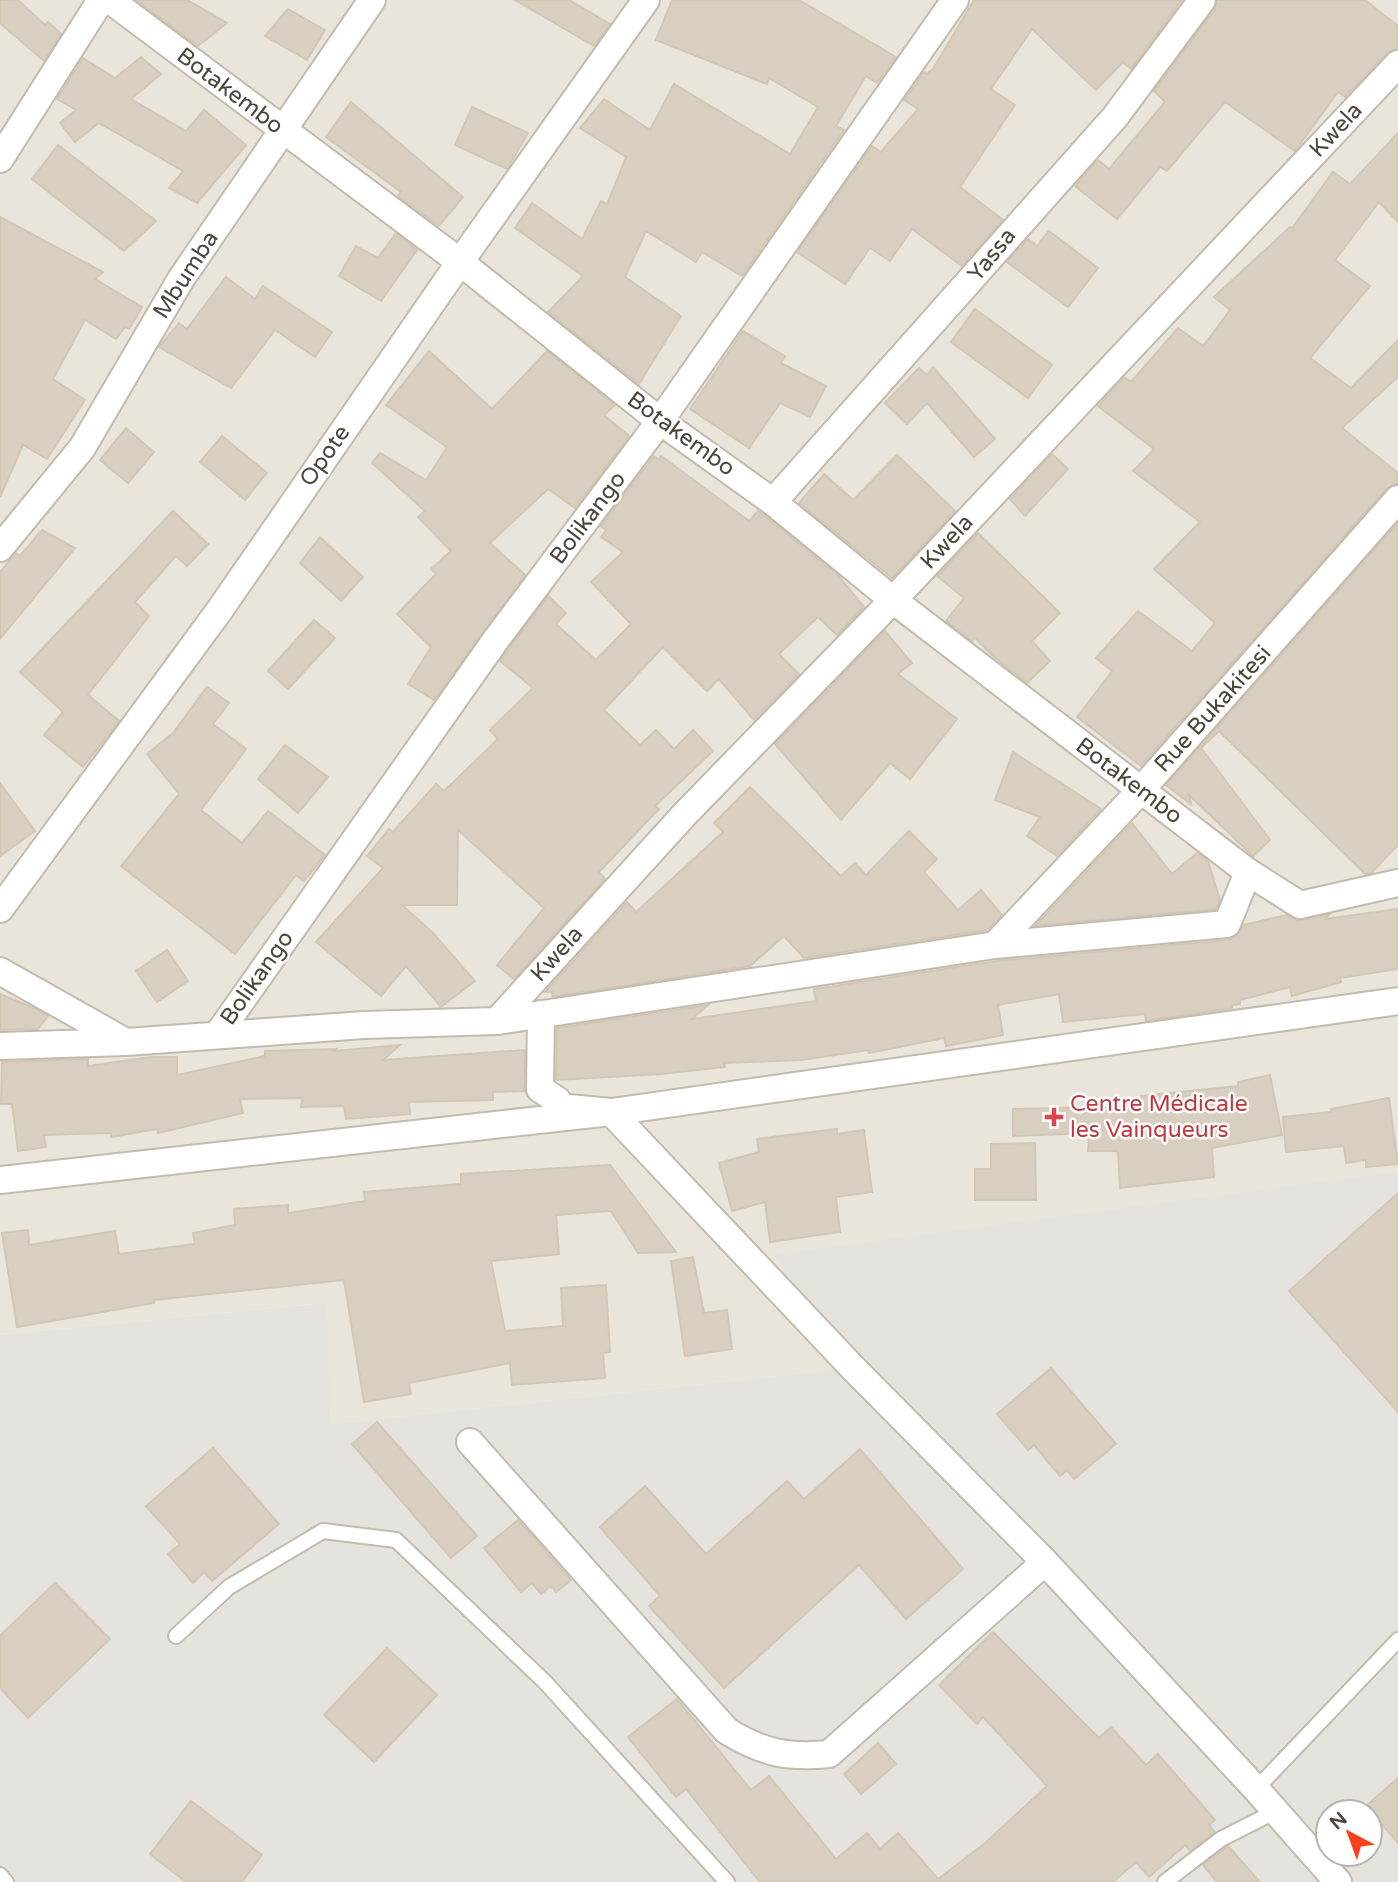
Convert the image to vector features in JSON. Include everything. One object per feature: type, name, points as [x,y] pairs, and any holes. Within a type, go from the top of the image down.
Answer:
[{"type":"street","points":[[0,159],[101,0]]},
{"type":"street","name":"Botakembo","points":[[110,0],[460,262],[660,421],[773,502],[893,600],[1248,873],[1300,905],[1398,883]]},
{"type":"street","name":"Mbumba","points":[[0,548],[82,448],[181,279],[372,0]]},
{"type":"street","name":"Opote","points":[[0,909],[219,611],[460,262],[646,0]]},
{"type":"street","name":"Bolikango","points":[[218,1034],[495,641],[660,421],[955,0]]},
{"type":"street","name":"Yassa","points":[[773,502],[1115,117],[1202,0]]},
{"type":"street","name":"Kwela","points":[[497,1021],[685,814],[893,600],[1398,64]]},
{"type":"street","name":"Rue Bukakitesi","points":[[995,945],[1140,790],[1398,499]]},
{"type":"street","points":[[0,1046],[126,1042],[218,1034],[497,1021],[995,945],[1227,924],[1248,873]]},
{"type":"street","points":[[0,971],[126,1042]]},
{"type":"street","points":[[0,1180],[611,1112],[1398,1001]]},
{"type":"street","points":[[541,1014],[540,1089],[557,1100],[558,1107],[611,1112],[853,1368],[1045,1562],[1256,1789],[1338,1882]]},
{"type":"street","points":[[470,1442],[727,1731],[751,1746],[793,1758],[829,1754],[1045,1562]]},
{"type":"lane","points":[[176,1636],[229,1587],[323,1531],[396,1540],[545,1682],[727,1882]]},
{"type":"lane","points":[[1256,1789],[1398,1640]]},
{"type":"lane","points":[[1165,1882],[1222,1839],[1276,1811]]},
{"type":"lane","points":[[0,1875],[6,1882]]},
{"type":"shaded area","points":[[0,0],[1398,0],[1398,1173],[775,1254],[853,1368],[331,1424],[325,1303],[0,1335]]},
{"type":"shaded area","points":[[1398,1172],[1398,1882],[0,1882],[0,1335],[326,1303],[331,1424],[852,1368],[774,1254]]},
{"type":"building","points":[[0,0],[18,0],[45,25],[48,22],[61,34],[44,61],[0,23]]},
{"type":"building","points":[[136,0],[187,0],[227,23],[198,46]]},
{"type":"building","points":[[515,0],[569,0],[610,24],[594,46]]},
{"type":"building","points":[[672,0],[799,0],[896,57],[877,83],[866,76],[836,126],[844,130],[742,276],[702,252],[696,262],[646,231],[625,277],[681,316],[639,384],[548,312],[583,276],[515,228],[532,203],[582,239],[601,201],[607,204],[626,157],[580,128],[604,99],[650,130],[674,84],[790,154],[818,107],[769,78],[767,84],[656,40]]},
{"type":"building","points":[[974,0],[1182,0],[1131,69],[1123,62],[1096,90],[1032,29],[991,89],[1015,105],[960,187],[1003,220],[962,266],[912,229],[890,261],[870,248],[845,284],[797,252],[872,146],[881,152],[918,109],[904,100],[924,72],[927,74],[933,69]]},
{"type":"building","points":[[1217,0],[1365,0],[1398,26],[1398,49],[1387,53],[1345,97],[1338,92],[1295,151],[1225,102],[1167,171],[1160,167],[1117,219],[1075,186],[1098,160],[1109,169],[1165,102],[1154,91],[1215,9]]},
{"type":"building","points":[[288,9],[325,30],[307,60],[265,36]]},
{"type":"building","points":[[141,57],[161,74],[131,99],[186,131],[204,110],[246,145],[197,203],[169,188],[183,171],[99,123],[75,142],[60,123],[76,110],[57,99],[83,58],[115,78]]},
{"type":"building","points":[[351,102],[463,197],[439,226],[398,196],[401,192],[326,137]]},
{"type":"building","points":[[472,107],[528,133],[507,169],[455,145]]},
{"type":"building","points":[[1398,133],[1398,222],[1379,202],[1335,260],[1370,286],[1310,358],[1351,388],[1398,340],[1398,377],[1342,428],[1398,473],[1398,484],[1386,489],[1141,766],[1077,717],[1112,671],[1096,658],[1138,611],[1192,651],[1215,623],[1154,569],[1200,522],[1133,471],[1154,449],[1098,406],[1124,377],[1131,382],[1178,328],[1203,346],[1230,310],[1214,297],[1292,228],[1333,172],[1350,184]]},
{"type":"building","points":[[58,145],[156,221],[124,251],[32,179]]},
{"type":"building","points":[[0,217],[103,272],[95,279],[142,307],[129,329],[125,327],[116,339],[85,320],[53,379],[85,400],[47,459],[23,445],[0,497]]},
{"type":"building","points":[[1049,231],[1098,268],[1068,307],[1007,262],[1028,239],[1037,246]]},
{"type":"building","points":[[396,233],[417,250],[381,301],[339,276],[356,246],[378,258]]},
{"type":"building","points":[[226,277],[255,299],[263,286],[332,332],[315,357],[275,330],[231,388],[159,347],[179,323],[187,329]]},
{"type":"building","points":[[975,309],[1052,365],[1028,398],[951,342]]},
{"type":"building","points":[[743,331],[785,356],[781,363],[826,386],[810,417],[780,403],[749,448],[690,409]]},
{"type":"building","points":[[429,351],[492,409],[547,351],[615,405],[604,415],[629,436],[575,508],[548,489],[490,543],[525,575],[434,700],[408,684],[431,647],[397,614],[436,574],[431,569],[451,551],[418,517],[425,511],[372,463],[380,453],[426,480],[447,447],[386,405]]},
{"type":"building","points":[[933,367],[995,439],[974,457],[927,403],[907,424],[885,403],[919,368],[927,375]]},
{"type":"building","points":[[126,428],[154,452],[128,483],[100,460]]},
{"type":"building","points":[[222,436],[267,473],[245,500],[200,462]]},
{"type":"building","points":[[1052,454],[1068,469],[1025,516],[1010,499]]},
{"type":"building","points":[[897,455],[955,511],[892,578],[799,503],[824,474],[853,500]]},
{"type":"building","points":[[654,456],[659,460],[661,456],[749,521],[758,511],[761,513],[837,574],[864,607],[837,635],[818,617],[779,654],[799,674],[754,720],[719,679],[707,691],[663,647],[604,710],[640,745],[656,730],[674,749],[693,730],[713,751],[655,806],[659,809],[599,872],[605,879],[514,979],[497,965],[544,908],[458,830],[457,905],[402,905],[432,932],[475,981],[441,1007],[406,966],[381,996],[316,942],[383,868],[367,856],[389,829],[393,832],[436,784],[444,791],[498,739],[490,730],[533,688],[500,661],[548,596],[566,613],[556,624],[596,660],[631,624],[591,582],[623,552],[601,537],[606,530],[601,526]]},
{"type":"building","points":[[173,511],[208,544],[187,566],[176,556],[135,602],[149,616],[88,695],[119,721],[83,767],[44,735],[63,712],[20,672]]},
{"type":"building","points":[[1398,523],[1398,845],[1371,873],[1365,874],[1219,731],[1201,748],[1270,840],[1253,856],[1189,795],[1191,804],[1166,785]]},
{"type":"building","points":[[42,530],[75,548],[0,639],[0,572],[16,553],[20,556]]},
{"type":"building","points":[[978,533],[1060,613],[1032,641],[1050,661],[1027,683],[975,638],[972,641],[946,621],[964,598],[937,576]]},
{"type":"building","points":[[320,537],[363,577],[341,601],[300,563]]},
{"type":"building","points":[[314,620],[335,638],[288,689],[268,671]]},
{"type":"building","points":[[885,631],[912,663],[898,674],[957,719],[910,779],[890,763],[841,820],[775,744]]},
{"type":"building","points":[[207,687],[229,703],[213,724],[246,749],[201,810],[242,843],[268,811],[325,855],[304,881],[296,875],[235,954],[121,866],[179,794],[147,754],[173,733]]},
{"type":"building","points":[[285,745],[328,777],[298,813],[258,779]]},
{"type":"building","points":[[1013,752],[1101,809],[1057,856],[1027,836],[1040,817],[995,800]]},
{"type":"building","points":[[0,783],[35,831],[0,856]]},
{"type":"building","points":[[750,787],[841,876],[855,863],[866,875],[909,831],[937,859],[924,872],[958,910],[981,890],[1002,915],[987,930],[804,958],[784,936],[750,966],[553,997],[552,992],[545,992],[627,902],[636,912],[723,832],[714,823]]},
{"type":"building","points":[[1132,823],[1172,874],[1197,853],[1208,861],[1220,900],[1216,909],[1035,926]]},
{"type":"building","points":[[1398,909],[1398,969],[1340,978],[1341,982],[1292,996],[1290,987],[1240,1000],[1240,1004],[1232,1005],[1232,1008],[1146,1021],[1145,1014],[1063,1022],[1059,994],[998,1005],[1003,1035],[946,1046],[944,1038],[869,1053],[868,1050],[802,1060],[724,1063],[725,1067],[662,1074],[556,1080],[557,1028],[708,1005],[692,1019],[816,1001],[814,989],[997,961],[1228,940],[1237,936],[1244,925],[1286,915],[1298,921],[1330,914],[1325,919]]},
{"type":"building","points":[[167,950],[188,981],[157,1002],[136,971]]},
{"type":"building","points":[[0,994],[48,1016],[38,1029],[0,1030]]},
{"type":"building","points":[[400,1045],[383,1060],[525,1050],[525,1091],[493,1092],[493,1100],[409,1102],[410,1114],[346,1119],[344,1106],[301,1107],[302,1098],[240,1099],[243,1113],[158,1133],[157,1129],[111,1137],[111,1133],[44,1135],[46,1147],[18,1151],[12,1104],[1,1104],[2,1062],[88,1059],[88,1066],[151,1057],[177,1057],[177,1075],[265,1056],[265,1051],[336,1049],[334,1051]]},
{"type":"building","points":[[1270,1075],[1282,1135],[1212,1148],[1214,1177],[1120,1188],[1118,1151],[1088,1151],[1089,1133],[1013,1136],[1013,1109],[1142,1106],[1141,1096],[1238,1086],[1238,1082]]},
{"type":"building","points":[[1389,1098],[1398,1164],[1366,1167],[1366,1160],[1346,1163],[1344,1146],[1286,1152],[1283,1117],[1332,1112],[1331,1109]]},
{"type":"building","points":[[837,1129],[837,1134],[864,1130],[872,1192],[836,1197],[840,1232],[770,1242],[765,1202],[732,1211],[719,1163],[759,1152],[757,1139]]},
{"type":"building","points":[[1035,1143],[1036,1200],[975,1200],[975,1169],[991,1169],[991,1144]]},
{"type":"building","points":[[610,1165],[676,1252],[638,1253],[611,1211],[556,1215],[559,1254],[491,1261],[505,1331],[563,1326],[561,1288],[606,1285],[610,1352],[603,1353],[605,1378],[512,1385],[510,1363],[409,1383],[411,1394],[364,1402],[344,1280],[154,1300],[154,1303],[17,1327],[2,1233],[28,1230],[29,1245],[115,1231],[119,1254],[195,1244],[193,1233],[235,1225],[234,1209],[288,1205],[288,1213],[365,1201],[364,1192],[461,1184],[461,1174]]},
{"type":"building","points":[[1398,1193],[1398,1412],[1289,1291]]},
{"type":"building","points":[[693,1257],[704,1313],[727,1310],[732,1349],[685,1356],[671,1261]]},
{"type":"building","points":[[1051,1368],[1116,1444],[1074,1479],[1067,1470],[1060,1476],[1034,1445],[1028,1450],[997,1414]]},
{"type":"building","points":[[377,1422],[477,1536],[451,1558],[352,1444]]},
{"type":"building","points":[[213,1448],[279,1524],[212,1581],[204,1572],[193,1583],[168,1554],[180,1544],[146,1506]]},
{"type":"building","points":[[860,1449],[963,1569],[906,1619],[859,1565],[724,1688],[649,1606],[660,1596],[600,1527],[645,1486],[706,1554],[787,1481],[804,1499]]},
{"type":"building","points":[[518,1520],[571,1580],[556,1592],[551,1586],[541,1594],[532,1583],[521,1592],[484,1548]]},
{"type":"building","points":[[55,1583],[110,1639],[28,1718],[0,1688],[0,1636]]},
{"type":"building","points":[[993,1632],[1099,1738],[1111,1727],[1146,1765],[1158,1754],[1215,1820],[1209,1825],[1215,1832],[1190,1851],[1185,1845],[1149,1877],[1136,1862],[1113,1882],[760,1882],[686,1789],[676,1797],[628,1737],[677,1699],[751,1790],[769,1776],[836,1859],[867,1833],[880,1849],[898,1833],[938,1879],[984,1844],[1047,1786],[983,1717],[977,1724],[939,1685]]},
{"type":"building","points":[[387,1648],[437,1695],[374,1762],[324,1715]]},
{"type":"building","points":[[878,1743],[896,1764],[861,1794],[844,1774]]},
{"type":"building","points":[[1398,1778],[1398,1843],[1384,1827],[1384,1798],[1375,1798]]},
{"type":"building","points":[[191,1801],[262,1855],[242,1882],[186,1882],[150,1854]]},
{"type":"building","points":[[1228,1846],[1260,1882],[1217,1882],[1203,1865]]},
{"type":"place","name":"Centre Médicale les Vainqueurs","points":[[1054,1117]]}]
